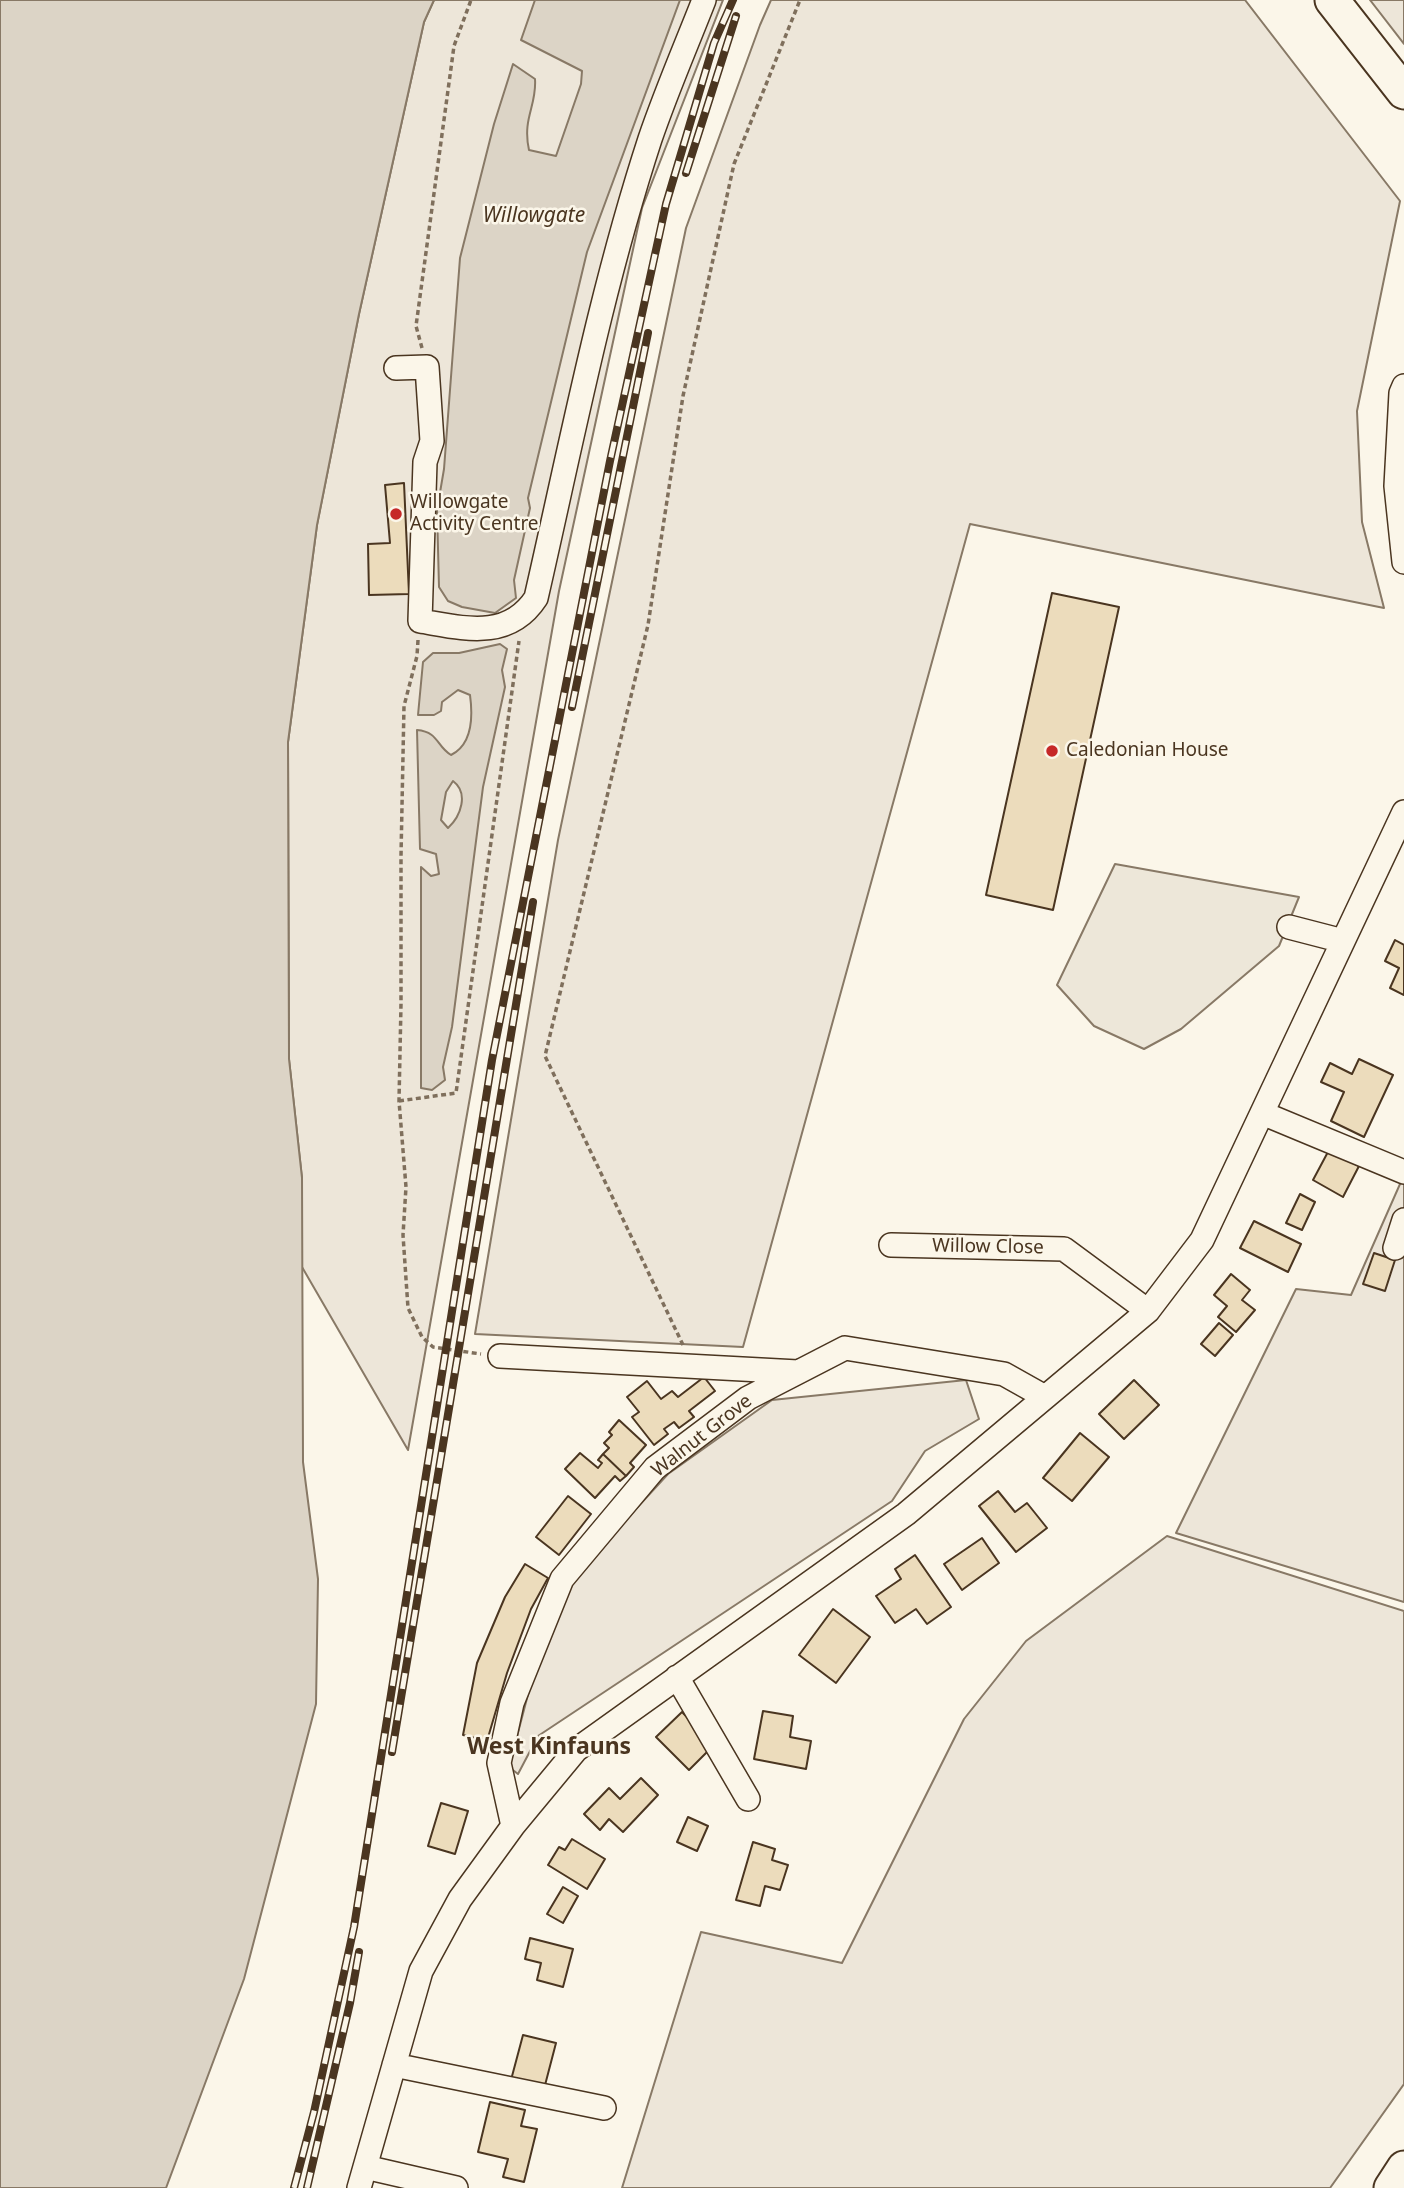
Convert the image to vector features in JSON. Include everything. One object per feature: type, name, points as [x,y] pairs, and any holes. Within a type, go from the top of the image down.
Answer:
[{"type":"highway","points":[[1332,0],[1404,92]]},
{"type":"highway","points":[[1391,2188],[1404,2168]]},
{"type":"street","points":[[396,368],[427,367],[432,441],[425,462],[420,621],[478,630],[507,623],[523,615],[536,598],[595,339],[650,139],[704,0]]},
{"type":"street","points":[[1404,386],[1401,393],[1396,486],[1404,562]]},
{"type":"street","points":[[456,2188],[362,2178],[421,1971],[460,1899],[513,1826],[576,1751],[906,1514],[1148,1311],[1202,1240],[1404,812]]},
{"type":"street","points":[[1289,928],[1343,941]]},
{"type":"street","points":[[1262,1113],[1404,1172]]},
{"type":"street","points":[[1395,1248],[1404,1220]]},
{"type":"street","name":"Willow Close","points":[[891,1245],[1064,1249],[1148,1311]]},
{"type":"street","name":"Walnut Grove","points":[[513,1826],[499,1763],[512,1703],[562,1578],[655,1468],[748,1398],[845,1348],[1004,1374],[1045,1397]]},
{"type":"street","points":[[500,1356],[798,1372]]},
{"type":"street","points":[[677,1677],[748,1799]]},
{"type":"street","points":[[394,2065],[604,2108]]},
{"type":"path","points":[[427,367],[416,326],[454,46],[471,0]]},
{"type":"path","points":[[693,1366],[545,1056],[648,625],[683,396],[734,164],[800,0]]},
{"type":"path","points":[[399,1101],[456,1093],[523,615]]},
{"type":"path","points":[[420,621],[417,656],[404,706],[399,1101],[406,1187],[402,1235],[408,1308],[422,1337],[433,1347],[500,1356]]},
{"type":"shaded area","points":[[434,0],[723,0],[642,208],[559,591],[408,1450],[302,1267],[302,1178],[289,1059],[288,742],[317,525],[359,314],[424,22]]},
{"type":"shaded area","points":[[771,0],[1245,0],[1400,201],[1357,411],[1362,522],[1384,608],[970,524],[743,1347],[475,1334],[558,840],[686,228]]},
{"type":"shaded area","points":[[1370,0],[1404,0],[1404,44]]},
{"type":"shaded area","points":[[1115,864],[1299,897],[1279,946],[1181,1029],[1144,1049],[1094,1026],[1057,985]]},
{"type":"shaded area","points":[[1404,1175],[1404,1602],[1176,1533],[1296,1289],[1351,1295]]},
{"type":"shaded area","points":[[966,1380],[979,1419],[925,1451],[892,1501],[538,1736],[518,1774],[509,1767],[542,1641],[578,1572],[668,1474],[772,1400]]},
{"type":"shaded area","points":[[1167,1536],[1404,1611],[1404,2084],[1330,2188],[622,2188],[701,1932],[842,1963],[964,1719],[1026,1641]]},
{"type":"water","points":[[0,0],[434,0],[424,22],[359,314],[317,525],[288,742],[289,1059],[302,1178],[303,1462],[318,1579],[316,1704],[244,1979],[166,2188],[0,2188]]},
{"type":"water","name":"Willowgate","points":[[535,0],[680,0],[587,252],[528,498],[530,508],[514,580],[516,598],[495,613],[462,607],[448,601],[439,587],[437,510],[444,469],[460,258],[494,124],[513,64],[535,79],[527,129],[529,150],[556,156],[581,84],[582,71],[521,40]]},
{"type":"water","points":[[500,644],[507,649],[502,670],[505,687],[483,787],[452,1027],[443,1067],[445,1080],[432,1090],[421,1088],[421,867],[431,876],[439,874],[436,854],[420,849],[417,730],[429,733],[451,755],[464,744],[471,721],[470,695],[458,690],[442,702],[441,711],[434,715],[418,715],[423,662],[433,653],[459,653]],"holes":[[[453,781],[462,798],[460,811],[448,828],[441,820],[446,792]]]},
{"type":"building","name":"Willowgate Activity Centre","points":[[404,483],[409,594],[369,595],[368,544],[390,543],[385,485]]},
{"type":"building","name":"Caledonian House","points":[[1052,593],[1119,607],[1053,910],[986,895]]},
{"type":"building","points":[[1395,940],[1404,945],[1404,995],[1390,988],[1399,968],[1385,961]]},
{"type":"building","points":[[1359,1059],[1393,1075],[1364,1137],[1331,1121],[1344,1092],[1321,1082],[1330,1063],[1352,1074]]},
{"type":"building","points":[[1329,1150],[1359,1166],[1343,1197],[1313,1180]]},
{"type":"building","points":[[1300,1194],[1315,1202],[1302,1230],[1286,1223]]},
{"type":"building","points":[[1254,1221],[1301,1244],[1288,1272],[1240,1248]]},
{"type":"building","points":[[1374,1253],[1395,1260],[1385,1291],[1363,1284]]},
{"type":"building","points":[[1231,1274],[1250,1290],[1242,1300],[1255,1310],[1236,1332],[1218,1317],[1227,1306],[1214,1295]]},
{"type":"building","points":[[1219,1323],[1233,1335],[1215,1356],[1201,1344]]},
{"type":"building","points":[[704,1377],[715,1391],[689,1411],[694,1417],[679,1428],[674,1422],[664,1429],[668,1434],[654,1445],[632,1417],[639,1412],[627,1397],[647,1381],[661,1399],[672,1391],[678,1397]]},
{"type":"building","points":[[1134,1380],[1159,1405],[1124,1439],[1099,1414]]},
{"type":"building","points":[[619,1420],[646,1445],[630,1463],[634,1467],[626,1476],[603,1454],[609,1448],[604,1443],[612,1435],[609,1432]]},
{"type":"building","points":[[1080,1433],[1109,1457],[1072,1501],[1043,1478]]},
{"type":"building","points":[[580,1453],[598,1468],[602,1463],[598,1460],[603,1454],[626,1476],[620,1481],[615,1476],[595,1498],[565,1469]]},
{"type":"building","points":[[998,1491],[1015,1512],[1027,1503],[1047,1528],[1016,1552],[979,1506]]},
{"type":"building","points":[[568,1496],[591,1514],[559,1555],[536,1537]]},
{"type":"building","points":[[982,1538],[999,1563],[962,1590],[944,1564]]},
{"type":"building","points":[[915,1555],[951,1607],[927,1624],[916,1609],[895,1623],[876,1596],[901,1579],[895,1569]]},
{"type":"building","points":[[525,1564],[548,1578],[531,1609],[507,1673],[487,1741],[463,1735],[477,1663],[505,1597]]},
{"type":"building","points":[[833,1609],[870,1637],[836,1683],[799,1655]]},
{"type":"building","points":[[763,1711],[793,1716],[790,1737],[811,1741],[806,1769],[754,1759]]},
{"type":"building","points":[[682,1712],[714,1745],[689,1770],[656,1737]]},
{"type":"building","points":[[641,1778],[658,1795],[623,1832],[609,1819],[600,1830],[584,1814],[609,1788],[620,1799]]},
{"type":"building","points":[[441,1803],[468,1811],[455,1854],[428,1846]]},
{"type":"building","points":[[688,1817],[708,1826],[697,1851],[677,1842]]},
{"type":"building","points":[[572,1839],[605,1859],[587,1889],[548,1865],[559,1847],[565,1850]]},
{"type":"building","points":[[753,1842],[775,1849],[772,1860],[788,1865],[780,1890],[765,1886],[760,1906],[736,1900]]},
{"type":"building","points":[[563,1887],[578,1896],[563,1923],[547,1914]]},
{"type":"building","points":[[530,1938],[573,1949],[563,1987],[537,1980],[541,1963],[525,1959]]},
{"type":"building","points":[[523,2035],[556,2043],[544,2089],[511,2080]]},
{"type":"building","points":[[490,2102],[525,2110],[521,2126],[537,2129],[524,2182],[503,2177],[508,2159],[478,2152]]},
{"type":"railway","points":[[294,2188],[314,2112],[354,1927],[492,1060],[610,461],[666,204],[714,43],[733,0]]},
{"type":"railway","points":[[686,173],[736,16]]},
{"type":"railway","points":[[572,707],[648,333]]},
{"type":"railway","points":[[392,1752],[533,902]]},
{"type":"railway","points":[[307,2188],[350,2003],[359,1952]]},
{"type":"place","name":"Willowgate Activity Centre","points":[[396,514]]},
{"type":"place","name":"Caledonian House","points":[[1052,751]]},
{"type":"district","name":"West Kinfauns","points":[[549,1747]]}]
